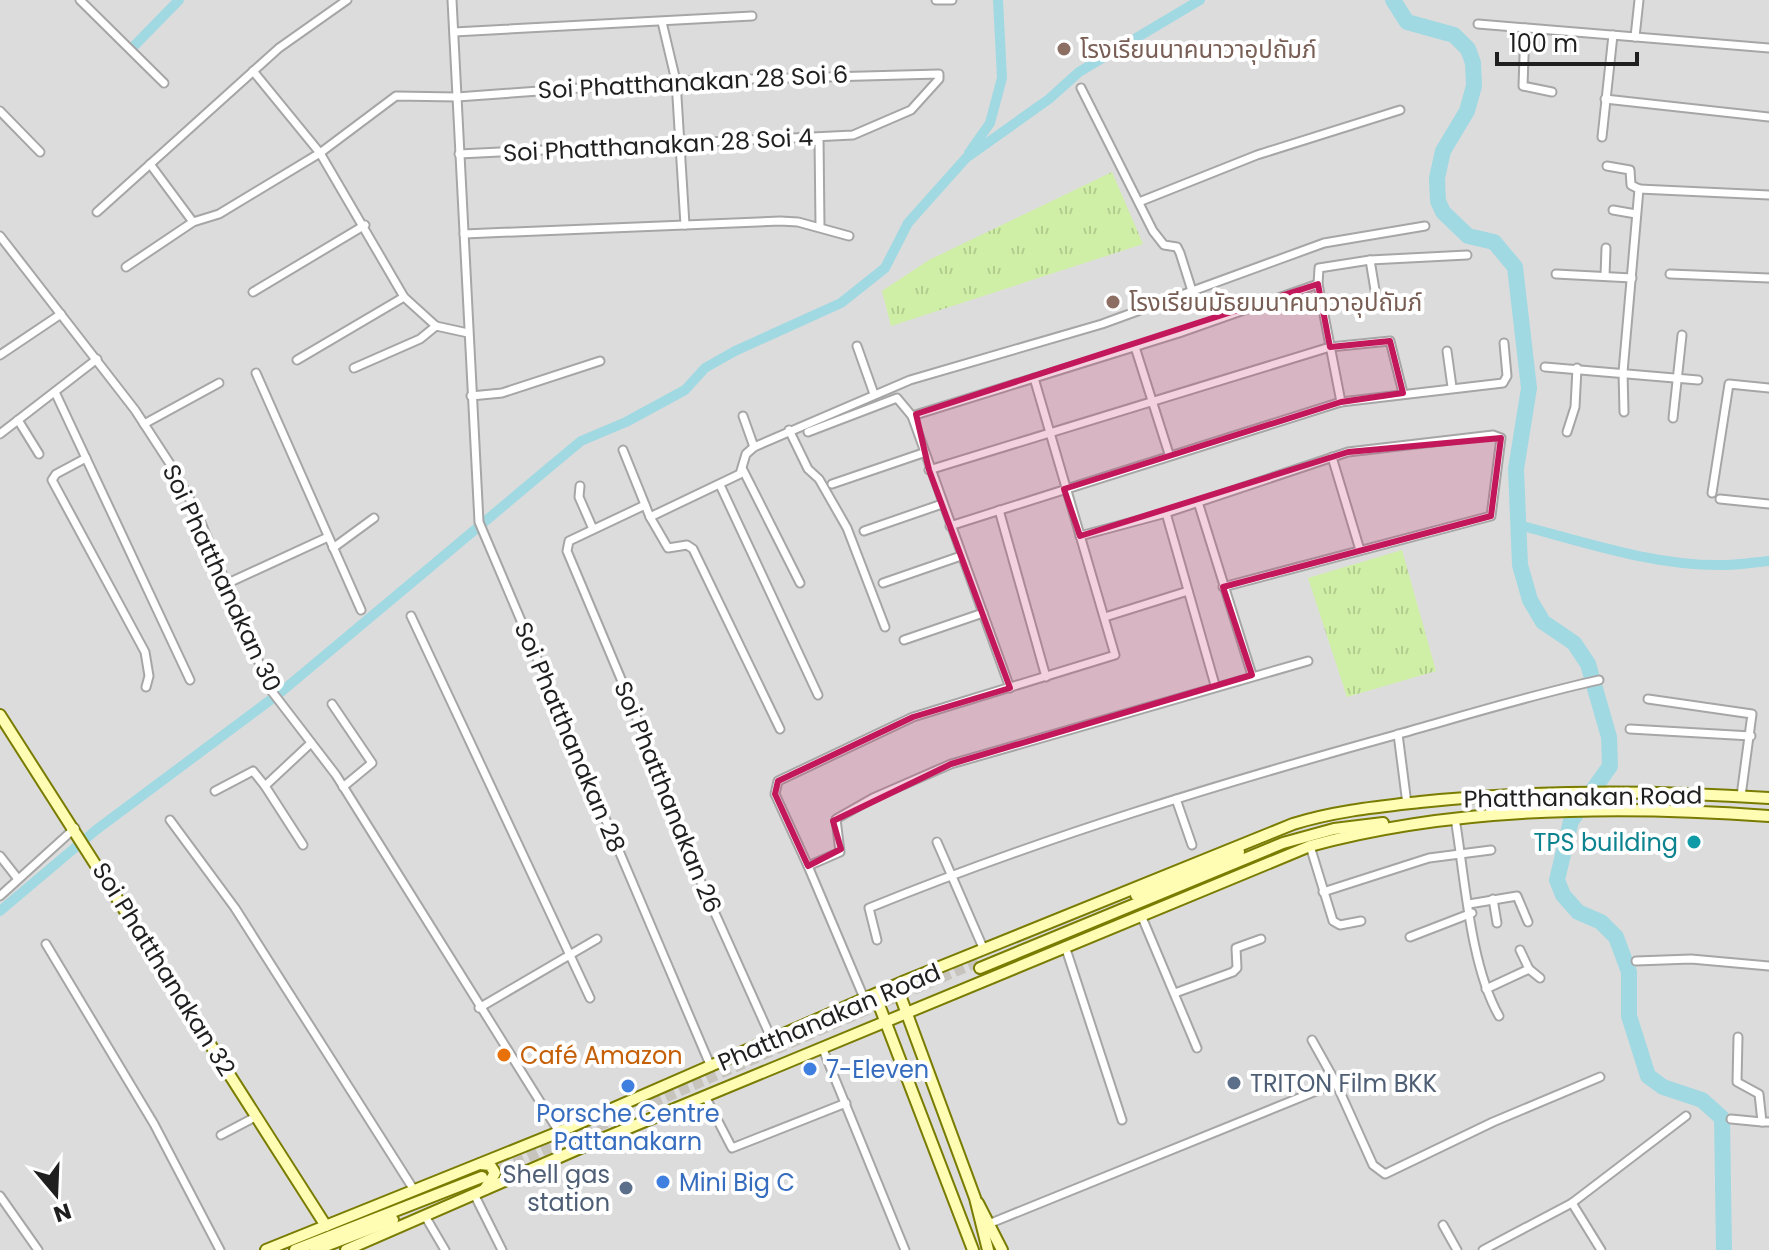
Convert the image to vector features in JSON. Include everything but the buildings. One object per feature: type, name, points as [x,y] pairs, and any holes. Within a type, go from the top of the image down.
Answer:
[{"type":"main road","name":"Soi Phatthanakan 32","points":[[0,715],[326,1226]]},
{"type":"main road","name":"Phatthanakan Road","points":[[315,1250],[886,1022],[906,1013],[980,963],[1280,835],[1402,804],[1576,793],[1769,798]]},
{"type":"main road","name":"Phatthanakan Road","points":[[980,963],[1283,843],[1354,826],[1571,813],[1769,816]]},
{"type":"main road","name":"Phatthanakan Road","points":[[266,1250],[559,1132],[843,1010],[864,998],[914,980],[1065,946],[1310,846],[1441,819]]},
{"type":"main road","points":[[843,1010],[914,980]]},
{"type":"main road","points":[[897,987],[975,1198],[988,1250]]},
{"type":"main road","points":[[876,997],[969,1247]]},
{"type":"main road","points":[[915,1101],[929,1091],[936,1093]]},
{"type":"main road","points":[[480,1164],[490,1165],[495,1173],[481,1186]]},
{"type":"main road","name":"Phatthanakan Road","points":[[346,1250],[361,1247],[481,1186]]},
{"type":"main road","name":"Phatthanakan Road","points":[[295,1250],[481,1186]]},
{"type":"main road","points":[[975,1198],[991,1223],[1002,1250]]},
{"type":"street","points":[[80,0],[164,83]]},
{"type":"street","points":[[97,212],[253,71],[347,0]]},
{"type":"street","name":"Soi Phatthanakan 28","points":[[452,0],[479,522],[711,1067]]},
{"type":"street","points":[[936,0],[952,0]]},
{"type":"street","points":[[1635,37],[1639,0]]},
{"type":"street","points":[[454,32],[752,16]]},
{"type":"street","points":[[662,22],[676,81],[685,225]]},
{"type":"street","points":[[1478,24],[1769,48]]},
{"type":"street","points":[[1525,28],[1523,86],[1552,92]]},
{"type":"street","points":[[1602,137],[1613,35]]},
{"type":"street","points":[[253,71],[320,153],[365,225],[404,297],[436,326],[468,333]]},
{"type":"street","name":"Soi Phatthanakan 28 Soi 6","points":[[126,267],[193,222],[219,214],[320,153],[396,96],[457,97],[676,81],[939,74],[939,79],[913,108],[858,134]]},
{"type":"street","points":[[1081,88],[1159,240],[1179,249],[1193,294]]},
{"type":"street","points":[[1605,99],[1769,117]]},
{"type":"street","points":[[1139,202],[1257,155],[1400,110]]},
{"type":"street","points":[[0,111],[40,152]]},
{"type":"street","name":"Soi Phatthanakan 28 Soi 4","points":[[459,154],[858,134]]},
{"type":"street","points":[[819,137],[820,227]]},
{"type":"street","points":[[150,164],[193,222]]},
{"type":"street","points":[[1607,166],[1630,170],[1631,185],[1639,189],[1769,195]]},
{"type":"street","points":[[1624,412],[1623,372],[1639,189]]},
{"type":"street","points":[[1613,210],[1636,214]]},
{"type":"street","points":[[464,234],[780,221],[820,227],[849,236]]},
{"type":"street","points":[[253,292],[365,225]]},
{"type":"street","points":[[800,583],[743,470],[746,454],[754,447],[874,394],[956,364],[1102,324],[1193,294],[1324,243],[1425,226]]},
{"type":"street","name":"Soi Phatthanakan 30","points":[[0,236],[144,424],[197,513],[270,689],[343,787],[559,1132]]},
{"type":"street","points":[[1605,276],[1606,248]]},
{"type":"street","points":[[1341,402],[1317,270],[1322,265],[1370,260],[1467,255]]},
{"type":"street","points":[[1370,260],[1377,302]]},
{"type":"street","points":[[1556,274],[1632,278]]},
{"type":"street","points":[[1670,274],[1769,278]]},
{"type":"street","points":[[912,416],[1135,347],[1318,284]]},
{"type":"street","points":[[297,360],[404,297]]},
{"type":"street","points":[[0,355],[61,314]]},
{"type":"street","points":[[354,368],[420,339],[436,326]]},
{"type":"street","points":[[1673,418],[1682,335]]},
{"type":"street","points":[[929,470],[1330,347],[1390,341],[1403,393]]},
{"type":"street","points":[[950,526],[1169,454],[1341,402],[1506,381],[1504,343]]},
{"type":"street","points":[[857,346],[874,394]]},
{"type":"street","points":[[1135,347],[1169,454]]},
{"type":"street","points":[[1447,351],[1452,387]]},
{"type":"street","points":[[0,434],[97,359]]},
{"type":"street","points":[[471,396],[502,393],[600,361]]},
{"type":"street","points":[[1545,367],[1698,380]]},
{"type":"street","points":[[1567,432],[1575,407],[1577,368]]},
{"type":"street","points":[[256,373],[361,610]]},
{"type":"street","points":[[864,998],[775,794],[778,781],[913,717],[1114,656],[1034,378]]},
{"type":"street","points":[[144,424],[219,383]]},
{"type":"street","points":[[1712,493],[1729,384],[1769,388]]},
{"type":"street","points":[[55,392],[190,680]]},
{"type":"street","points":[[808,432],[897,398],[912,416],[1010,688]]},
{"type":"street","points":[[743,416],[754,447]]},
{"type":"street","points":[[18,420],[39,454]]},
{"type":"street","points":[[789,430],[808,469],[837,509],[885,627]]},
{"type":"street","points":[[1080,536],[1166,513],[1348,452],[1493,435],[1502,439],[1491,516],[1223,587]]},
{"type":"street","points":[[623,450],[650,517],[668,548],[687,545],[693,549],[780,729]]},
{"type":"street","points":[[832,484],[923,453]]},
{"type":"street","points":[[1332,457],[1360,550]]},
{"type":"street","points":[[86,458],[56,474],[52,480],[145,652],[149,676],[146,687]]},
{"type":"street","points":[[650,517],[720,485],[743,470]]},
{"type":"street","points":[[720,485],[818,695]]},
{"type":"street","points":[[580,486],[579,497],[593,529],[645,505]]},
{"type":"street","points":[[1720,499],[1769,504]]},
{"type":"street","points":[[1198,502],[1252,675]]},
{"type":"street","points":[[864,531],[942,504]]},
{"type":"street","points":[[999,510],[1046,677]]},
{"type":"street","points":[[1166,513],[1215,685]]},
{"type":"street","points":[[333,548],[374,518]]},
{"type":"street","name":"Soi Phatthanakan 26","points":[[593,529],[569,541],[567,551],[629,698],[696,871],[772,1040]]},
{"type":"street","points":[[226,584],[328,537]]},
{"type":"street","points":[[883,583],[961,556]]},
{"type":"street","points":[[1105,617],[1188,591]]},
{"type":"street","points":[[904,640],[983,613]]},
{"type":"street","points":[[411,616],[590,998]]},
{"type":"street","points":[[808,866],[840,852],[834,821],[873,798],[951,764],[1215,685],[1308,661]]},
{"type":"street","points":[[877,940],[869,908],[952,875],[1176,799],[1541,693],[1598,681]]},
{"type":"street","points":[[1648,699],[1748,711],[1754,716],[1741,796]]},
{"type":"street","points":[[332,704],[372,763],[343,787]]},
{"type":"street","points":[[1630,729],[1751,736]]},
{"type":"street","points":[[1398,734],[1402,804]]},
{"type":"street","points":[[265,786],[311,743]]},
{"type":"street","points":[[215,791],[250,771],[257,772],[303,845]]},
{"type":"street","points":[[1176,799],[1192,845]]},
{"type":"street","points":[[1455,818],[1486,989],[1499,1016]]},
{"type":"street","points":[[170,820],[235,908],[414,1190]]},
{"type":"street","points":[[0,896],[76,830]]},
{"type":"street","points":[[937,842],[952,875],[980,963]]},
{"type":"street","points":[[1310,846],[1336,925],[1361,921]]},
{"type":"street","points":[[1323,892],[1425,859],[1491,850]]},
{"type":"street","points":[[0,856],[18,879]]},
{"type":"street","points":[[1469,904],[1517,896],[1528,922]]},
{"type":"street","points":[[1493,899],[1497,923]]},
{"type":"street","points":[[1410,937],[1472,913]]},
{"type":"street","points":[[1141,915],[1197,1048]]},
{"type":"street","points":[[479,1008],[597,939]]},
{"type":"street","points":[[1175,993],[1233,972],[1237,968],[1236,948],[1261,939]]},
{"type":"street","points":[[46,944],[154,1124],[220,1250]]},
{"type":"street","points":[[1065,946],[1122,1120]]},
{"type":"street","points":[[1520,950],[1529,969],[1540,978]]},
{"type":"street","points":[[1636,961],[1691,959],[1769,966]]},
{"type":"street","points":[[1486,989],[1529,969]]},
{"type":"street","points":[[1731,1119],[1766,1122],[1759,1094],[1736,1080],[1738,1037]]},
{"type":"street","points":[[1312,1040],[1336,1083],[1373,1165],[1378,1172],[1391,1174],[1493,1122],[1600,1077]]},
{"type":"street","points":[[822,1047],[905,1250]]},
{"type":"street","points":[[991,1223],[1336,1083]]},
{"type":"street","points":[[705,1096],[732,1148],[846,1103]]},
{"type":"street","points":[[221,1135],[257,1116]]},
{"type":"street","points":[[1483,1250],[1572,1203],[1686,1116]]},
{"type":"street","points":[[481,1186],[502,1250]]},
{"type":"street","points":[[0,1196],[38,1250]]},
{"type":"street","points":[[1572,1203],[1601,1250]]},
{"type":"street","points":[[425,1216],[445,1250]]},
{"type":"street","points":[[1443,1225],[1457,1250]]},
{"type":"highlighted area","points":[[1318,284],[1330,347],[1390,341],[1403,393],[1341,402],[1064,489],[1080,536],[1348,452],[1501,438],[1491,516],[1223,587],[1252,675],[951,764],[833,821],[841,849],[808,866],[775,794],[778,781],[913,717],[1010,688],[929,470],[916,414]]},
{"type":"shaded area","points":[[0,0],[1769,0],[1769,1250],[0,1250]]},
{"type":"green space","points":[[1112,172],[1143,244],[891,326],[882,291],[929,260]]},
{"type":"green space","points":[[1402,550],[1436,671],[1347,697],[1308,578]]},
{"type":"waterway","points":[[134,46],[179,0]]},
{"type":"waterway","points":[[969,153],[990,123],[1002,78],[998,0]]},
{"type":"waterway","points":[[0,911],[96,830],[281,692],[581,441],[626,422],[685,390],[705,368],[735,351],[841,303],[885,268],[908,223],[966,158],[1049,99],[1079,72],[1200,0]]},
{"type":"waterway","points":[[1393,0],[1407,22],[1454,35],[1468,49],[1473,63],[1474,86],[1467,111],[1443,151],[1437,178],[1438,201],[1443,212],[1468,236],[1494,242],[1515,267],[1529,388],[1516,469],[1520,565],[1530,600],[1543,622],[1574,643],[1588,664],[1609,737],[1610,766],[1571,821],[1557,880],[1563,895],[1578,912],[1601,922],[1616,937],[1629,972],[1629,1016],[1648,1076],[1663,1087],[1702,1100],[1722,1118],[1724,1250]]},
{"type":"waterway","points":[[1519,525],[1621,552],[1674,562],[1726,565],[1769,561]]},
{"type":"tunnel","points":[[487,1175],[978,962]]},
{"type":"place","name":"โรงเรียนนาคนาวาอุปถัมภ์","points":[[1064,49]]},
{"type":"place","name":"โรงเรียนมัธยมนาคนาวาอุปถัมภ์","points":[[1113,302]]},
{"type":"place","name":"TPS building","points":[[1694,842]]},
{"type":"place","name":"Café Amazon","points":[[504,1055]]},
{"type":"place","name":"7-Eleven","points":[[810,1069]]},
{"type":"place","name":"TRITON Film BKK","points":[[1234,1083]]},
{"type":"place","name":"Porsche Centre Pattanakarn","points":[[628,1086]]},
{"type":"place","name":"Mini Big C","points":[[663,1182]]},
{"type":"place","name":"Shell gas station","points":[[626,1188]]}]
